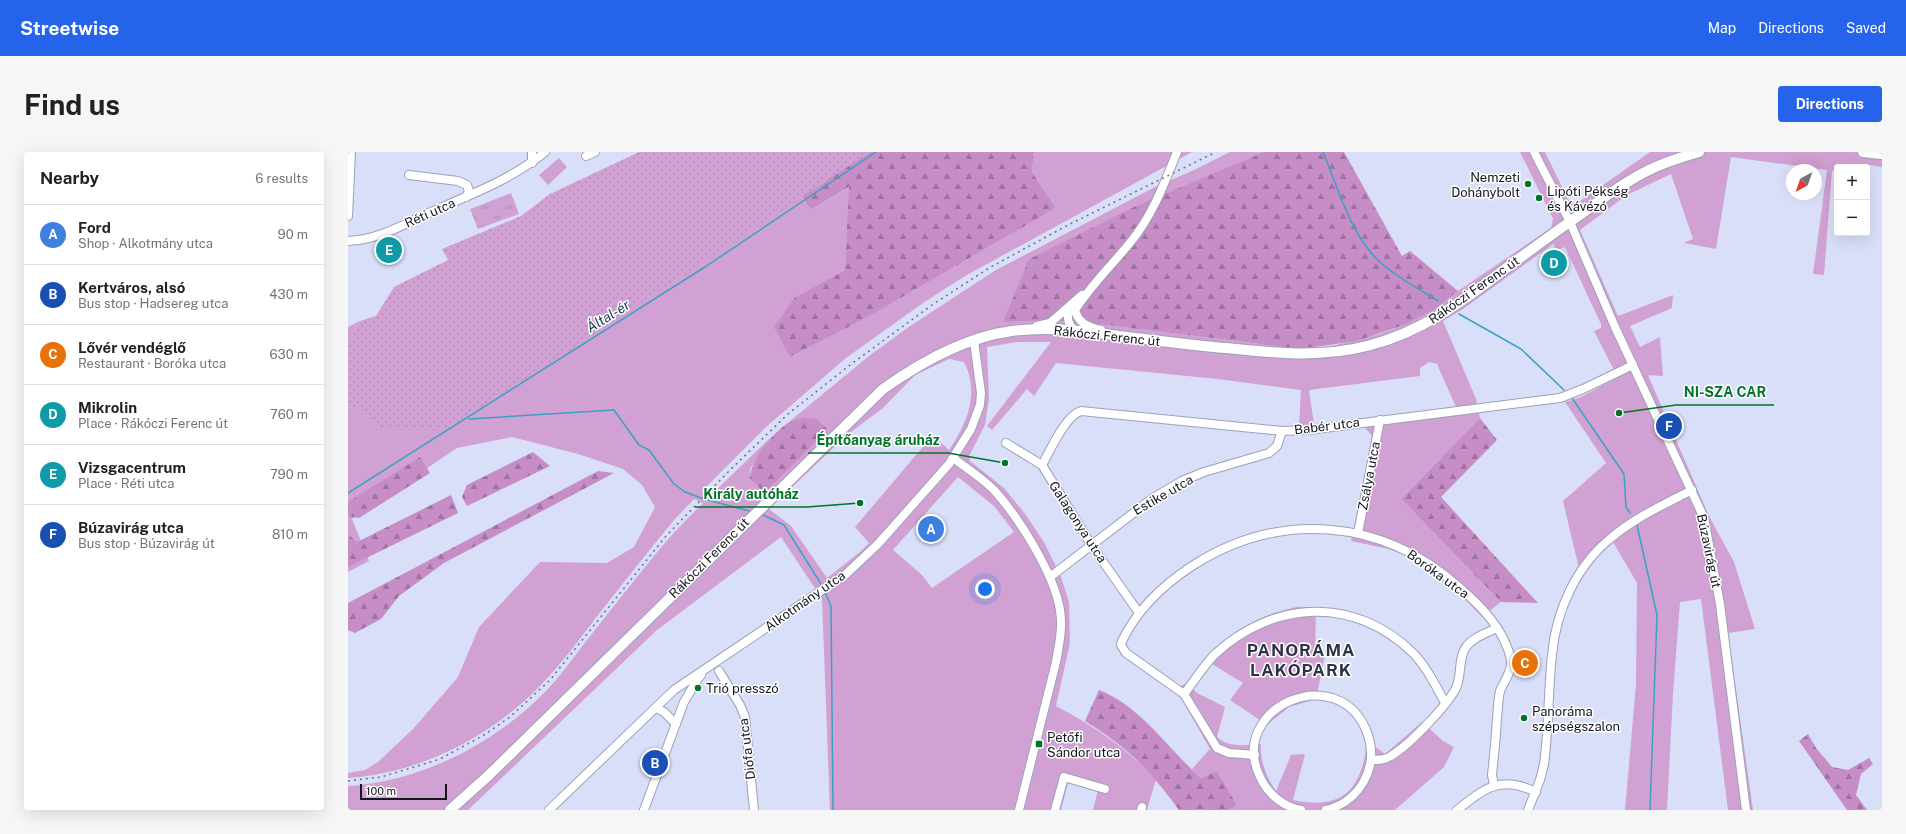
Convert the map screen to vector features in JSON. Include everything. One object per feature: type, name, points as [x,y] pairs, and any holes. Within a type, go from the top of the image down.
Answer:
[{"type":"main road","name":"Rákóczi Ferenc út","points":[[450,810],[488,776],[883,389],[932,359],[974,341],[1012,331],[1072,328],[1135,338],[1284,354],[1329,353],[1366,346],[1410,332],[1436,319],[1466,299],[1552,233],[1618,188],[1649,170],[1699,152]]},
{"type":"main road","points":[[1863,152],[1882,154]]},
{"type":"street","points":[[348,216],[351,152]]},
{"type":"street","points":[[532,152],[532,163]]},
{"type":"street","name":"Réti utca","points":[[348,241],[380,235],[499,183],[532,163],[545,152]]},
{"type":"street","points":[[586,156],[595,152]]},
{"type":"street","points":[[1072,328],[1068,311],[1130,244],[1157,202],[1177,152]]},
{"type":"street","name":"Búzavirág út","points":[[1534,152],[1570,222],[1633,365],[1704,518],[1715,576],[1746,810]]},
{"type":"street","name":"Réti utca","points":[[409,175],[458,181],[467,185],[469,191],[466,197]]},
{"type":"street","points":[[1075,305],[1077,319],[1082,323],[1093,328],[1135,338]]},
{"type":"street","points":[[1012,331],[1050,323],[1075,305]]},
{"type":"street","name":"Alkotmány utca","points":[[549,810],[678,687],[709,668],[846,574],[878,544],[953,458],[972,429],[980,406],[981,380],[974,341]]},
{"type":"street","name":"Babér utca","points":[[1042,465],[1067,422],[1074,414],[1080,411],[1282,431],[1308,430],[1560,398],[1583,389],[1633,365]]},
{"type":"street","name":"Zsálya utca","points":[[1358,534],[1380,420]]},
{"type":"street","name":"Estike utca","points":[[1050,577],[1092,546],[1133,512],[1173,486],[1204,472],[1272,451],[1279,442],[1282,431]]},
{"type":"street","name":"Galagonya utca","points":[[1006,443],[1042,465],[1092,546],[1140,613]]},
{"type":"street","points":[[953,458],[972,471],[993,490],[1013,513],[1050,577],[1060,611],[1060,638],[1044,716],[1019,810]]},
{"type":"street","points":[[1528,810],[1536,792],[1546,754],[1554,636],[1562,610],[1572,587],[1587,563],[1610,538],[1692,490]]},
{"type":"street","name":"Boróka utca","points":[[1255,755],[1229,753],[1217,748],[1184,694],[1126,653],[1123,649],[1122,641],[1140,613],[1168,584],[1185,570],[1215,552],[1249,539],[1278,531],[1292,529],[1325,530],[1358,534],[1384,540],[1419,556],[1482,608],[1497,628],[1504,642],[1511,663],[1499,695],[1492,775],[1494,785]]},
{"type":"street","points":[[1184,694],[1210,660],[1246,631],[1266,621],[1287,614],[1326,611],[1365,621],[1396,638],[1422,665],[1445,703]]},
{"type":"street","points":[[1371,760],[1385,759],[1391,756],[1415,736],[1445,703],[1457,685],[1463,654],[1466,647],[1480,636],[1497,628]]},
{"type":"street","points":[[644,810],[690,690],[697,680],[709,668]]},
{"type":"street","name":"Diófa utca","points":[[719,671],[734,694],[745,717],[754,810]]},
{"type":"street","points":[[1301,810],[1283,803],[1267,789],[1257,769],[1255,755],[1259,732],[1263,723],[1275,709],[1295,698],[1318,695],[1340,702],[1359,718],[1370,739],[1371,760],[1368,773],[1359,790],[1345,802],[1326,810]]},
{"type":"street","points":[[656,708],[664,712],[676,724]]},
{"type":"street","points":[[1055,810],[1064,777],[1105,789]]},
{"type":"street","points":[[1457,810],[1482,791],[1494,785],[1512,784],[1536,792]]},
{"type":"green space","points":[[639,152],[870,152],[450,430],[380,429],[348,402],[348,345],[360,321],[376,316],[394,287],[448,260],[442,249],[521,216],[550,194]]},
{"type":"green space","points":[[870,152],[1034,152],[1032,172],[1056,208],[870,316],[790,357],[774,327],[795,297],[845,270],[849,187],[810,210],[802,196]]},
{"type":"green space","points":[[1034,152],[1192,152],[965,276],[923,303],[846,358],[766,427],[702,491],[709,497],[770,438],[750,469],[750,479],[765,493],[824,434],[826,429],[804,418],[790,421],[869,356],[910,326],[996,270],[1155,187],[1230,152],[1264,152],[1046,320],[1090,323],[1301,349],[1332,346],[1379,334],[1407,324],[1434,310],[1458,291],[1551,228],[1553,219],[1520,152],[1545,152],[1569,201],[1576,204],[1650,152],[1882,152],[1882,167],[1870,164],[1834,164],[1834,171],[1832,171],[1824,275],[1813,274],[1827,170],[1822,169],[1822,164],[1786,164],[1731,157],[1716,249],[1684,243],[1693,239],[1671,174],[1627,195],[1580,230],[1618,316],[1673,295],[1672,308],[1630,326],[1640,347],[1660,337],[1663,376],[1648,375],[1709,516],[1734,562],[1755,629],[1728,633],[1753,810],[1728,810],[1701,599],[1680,602],[1673,694],[1667,810],[1625,810],[1636,684],[1637,583],[1613,542],[1590,563],[1581,577],[1563,501],[1606,463],[1565,402],[1581,397],[1620,376],[1614,370],[1594,331],[1601,328],[1601,324],[1565,247],[1557,250],[1553,244],[1463,309],[1443,321],[1476,399],[1480,418],[1401,499],[1501,602],[1482,617],[1455,589],[1425,565],[1396,552],[1351,541],[1373,437],[1358,420],[1456,407],[1437,364],[1429,362],[1420,368],[1420,376],[1309,390],[1314,425],[1299,427],[1301,390],[1218,379],[1056,363],[1034,396],[1027,389],[992,430],[987,426],[1051,342],[1017,342],[987,347],[989,398],[985,425],[969,456],[970,461],[1004,488],[1026,515],[1045,544],[1061,577],[1069,602],[1070,643],[1056,706],[1109,738],[1133,757],[1156,779],[1147,810],[1093,810],[1098,790],[1068,783],[1061,810],[830,810],[822,599],[781,537],[657,630],[468,810],[348,810],[348,786],[376,783],[404,776],[457,756],[482,742],[528,708],[553,684],[660,549],[703,503],[694,499],[674,520],[554,671],[518,706],[475,737],[427,761],[375,775],[348,778],[348,773],[365,770],[378,762],[413,729],[458,677],[479,627],[540,562],[607,563],[634,547],[655,507],[642,485],[623,469],[578,454],[512,437],[457,448],[352,519],[369,561],[348,572],[348,402],[380,429],[450,429],[802,196],[810,210],[850,187],[845,270],[795,297],[790,357],[870,316],[1056,208],[1032,172]],"holes":[[[949,359],[964,362],[969,374],[971,397],[966,419],[949,450],[933,435],[855,527],[869,543],[827,578],[791,526],[769,509],[847,435],[883,408],[915,375]],[[958,477],[994,506],[1014,532],[932,588],[922,575],[893,550]]]},
{"type":"green space","points":[[1264,152],[1344,152],[1402,256],[1410,251],[1458,291],[1434,310],[1407,324],[1356,341],[1301,349],[1090,323],[1046,320],[1003,322],[1029,259],[1134,207]]},
{"type":"green space","points":[[559,158],[567,167],[548,185],[539,175]]},
{"type":"green space","points":[[511,193],[519,214],[478,229],[470,209]]},
{"type":"green space","points":[[360,321],[348,345],[348,327]]},
{"type":"green space","points":[[804,418],[817,419],[827,429],[824,434],[765,493],[750,479],[751,471],[758,455],[776,433],[789,422]]},
{"type":"green space","points":[[1480,418],[1497,440],[1441,497],[1538,603],[1501,602],[1401,499]]},
{"type":"green space","points":[[533,452],[550,466],[467,506],[462,497],[467,485]]},
{"type":"green space","points":[[420,457],[430,473],[359,518],[348,516],[348,502]]},
{"type":"green space","points":[[598,471],[614,473],[444,563],[399,596],[381,619],[355,633],[348,630],[348,603]]},
{"type":"green space","points":[[451,495],[458,513],[348,567],[348,534],[357,542]]},
{"type":"green space","points":[[1297,607],[1316,607],[1315,653],[1325,655],[1316,699],[1289,707],[1267,725],[1230,700],[1243,683],[1204,659],[1246,626],[1268,615]]},
{"type":"green space","points":[[1188,684],[1197,693],[1225,707],[1217,737],[1227,743],[1232,744],[1261,744],[1264,769],[1276,791],[1291,755],[1305,754],[1293,800],[1323,802],[1335,800],[1345,794],[1353,786],[1359,776],[1366,748],[1377,748],[1385,754],[1422,722],[1443,741],[1454,747],[1444,767],[1395,810],[1229,810],[1237,805],[1217,771],[1201,778],[1192,769],[1210,749],[1181,698],[1175,692],[1182,685]]},
{"type":"green space","points":[[1099,690],[1128,706],[1141,717],[1201,778],[1217,771],[1237,805],[1229,810],[1179,810],[1158,783],[1137,760],[1114,741],[1085,721]]},
{"type":"green space","points":[[1808,734],[1816,748],[1832,767],[1848,770],[1869,758],[1873,764],[1861,774],[1856,795],[1867,810],[1847,810],[1799,741]]},
{"type":"waterway","name":"Által-ér","points":[[348,493],[705,267],[876,152]]},
{"type":"waterway","points":[[1323,152],[1353,226],[1370,252],[1394,274],[1438,301]]},
{"type":"waterway","points":[[1459,314],[1521,349],[1564,390]]},
{"type":"waterway","points":[[1572,398],[1624,474],[1626,507],[1630,513]]},
{"type":"waterway","points":[[469,419],[614,410],[639,445],[649,450],[674,484],[685,492],[704,499],[749,511]]},
{"type":"waterway","points":[[763,515],[784,525],[821,584]]},
{"type":"waterway","points":[[1637,525],[1657,615],[1650,810]]},
{"type":"waterway","points":[[825,592],[831,606],[833,810]]},
{"type":"railway","points":[[348,781],[381,777],[440,759],[484,735],[510,717],[550,680],[666,536],[729,471],[788,414],[850,365],[932,305],[989,268],[1068,225],[1216,152]]},
{"type":"place","name":"Nemzeti Dohánybolt","points":[[1528,184]]},
{"type":"place","name":"Lipóti Pékség és Kávézó","points":[[1539,198]]},
{"type":"place","name":"Vizsgacentrum","points":[[389,250]]},
{"type":"place","name":"Mikrolin","points":[[1554,263]]},
{"type":"place","name":"NI-SZA CAR","points":[[1619,413]]},
{"type":"place","name":"Búzavirág utca","points":[[1669,426]]},
{"type":"place","name":"Építőanyag áruház","points":[[1005,463]]},
{"type":"place","name":"Király autóház","points":[[860,503]]},
{"type":"place","name":"Ford","points":[[931,529]]},
{"type":"place","name":"Lővér vendéglő","points":[[1525,663]]},
{"type":"place","name":"Trió presszó","points":[[698,688]]},
{"type":"place","name":"Panoráma szépségszalon","points":[[1524,718]]},
{"type":"place","name":"Petőfi Sándor utca","points":[[1039,744]]},
{"type":"place","name":"Kertváros, alsó","points":[[655,763]]},
{"type":"district","name":"PANORÁMA LAKÓPARK","points":[[1301,660]]}]
